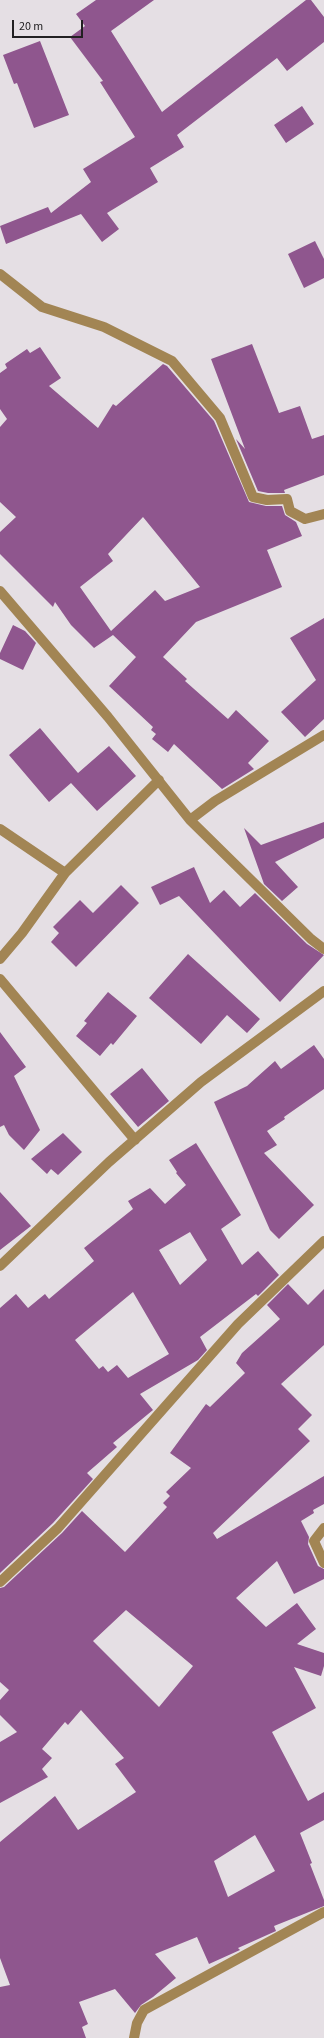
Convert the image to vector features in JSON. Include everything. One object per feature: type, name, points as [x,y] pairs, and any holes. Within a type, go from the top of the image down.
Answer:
[{"type":"street","points":[[0,274],[42,307],[104,327],[172,361],[220,418],[253,497],[267,500],[287,499],[290,511],[305,519],[324,514]]},
{"type":"street","points":[[0,591],[108,717],[190,820],[311,939],[324,949]]},
{"type":"street","points":[[190,820],[215,801],[324,735]]},
{"type":"street","points":[[0,958],[22,933],[65,873],[159,780]]},
{"type":"street","points":[[0,829],[65,873]]},
{"type":"street","points":[[0,979],[135,1140]]},
{"type":"street","points":[[0,1266],[135,1140],[201,1082],[324,990]]},
{"type":"street","points":[[0,1582],[58,1528],[238,1324],[324,1241]]},
{"type":"street","points":[[324,1528],[314,1542],[324,1563]]},
{"type":"street","points":[[134,2038],[138,2023],[144,2010],[324,1912]]},
{"type":"building","points":[[96,0],[154,0],[111,31],[162,112],[306,0],[311,0],[324,17],[324,42],[287,71],[277,58],[177,135],[184,147],[150,168],[158,182],[107,213],[119,229],[102,242],[81,214],[6,244],[0,226],[48,207],[51,213],[91,182],[83,169],[135,137],[100,82],[103,81],[70,37],[85,26],[76,14]]},
{"type":"building","points":[[40,41],[69,115],[34,128],[17,83],[14,84],[3,55]]},
{"type":"building","points":[[302,106],[314,124],[286,143],[274,125]]},
{"type":"building","points":[[315,241],[324,259],[324,278],[304,288],[288,254]]},
{"type":"building","points":[[252,344],[279,413],[300,406],[312,439],[324,435],[324,475],[284,490],[285,493],[268,493],[258,491],[236,439],[245,449],[211,359]]},
{"type":"building","points":[[40,347],[61,378],[49,386],[98,428],[113,404],[116,406],[163,364],[167,366],[214,421],[249,502],[266,506],[282,506],[285,515],[296,522],[302,536],[267,550],[282,587],[196,622],[163,657],[187,679],[185,681],[228,719],[236,710],[269,741],[248,763],[254,769],[222,789],[174,744],[168,752],[152,739],[156,734],[151,730],[153,727],[109,686],[136,657],[113,635],[94,648],[71,625],[55,602],[53,607],[0,554],[0,532],[16,517],[0,502],[0,427],[7,419],[0,409],[0,373],[7,368],[5,364],[27,349],[30,353]],"holes":[[[143,517],[200,587],[165,601],[155,590],[111,631],[80,587],[113,561],[108,554]]]},
{"type":"building","points":[[324,618],[324,719],[305,737],[281,712],[316,680],[290,638]]},
{"type":"building","points":[[13,625],[25,631],[36,643],[23,670],[0,659],[0,653]]},
{"type":"building","points":[[40,728],[78,773],[109,746],[136,776],[97,811],[71,783],[49,802],[9,755]]},
{"type":"building","points":[[324,822],[324,838],[275,862],[298,887],[282,901],[264,884],[244,828],[261,845]]},
{"type":"building","points":[[194,867],[210,903],[224,890],[240,907],[255,893],[307,944],[324,955],[280,1002],[179,896],[160,905],[151,887]]},
{"type":"building","points":[[121,885],[139,903],[76,967],[51,942],[59,933],[53,927],[80,900],[93,913]]},
{"type":"building","points":[[188,954],[260,1019],[247,1033],[227,1015],[201,1044],[149,998]]},
{"type":"building","points":[[108,992],[137,1016],[113,1045],[111,1043],[100,1056],[76,1036],[87,1023],[84,1021]]},
{"type":"building","points":[[0,1032],[26,1067],[14,1076],[40,1130],[24,1150],[9,1135],[4,1125],[0,1127]]},
{"type":"building","points":[[314,1045],[324,1059],[324,1089],[267,1131],[277,1145],[264,1153],[314,1205],[279,1239],[270,1230],[214,1102],[247,1086],[275,1061],[281,1069]]},
{"type":"building","points":[[142,1068],[169,1101],[138,1127],[110,1094]]},
{"type":"building","points":[[63,1133],[82,1152],[58,1175],[51,1169],[47,1174],[31,1159]]},
{"type":"building","points":[[196,1143],[241,1215],[221,1229],[242,1265],[258,1251],[279,1275],[258,1296],[256,1294],[200,1337],[207,1350],[198,1360],[140,1394],[153,1410],[113,1443],[117,1447],[87,1473],[93,1479],[53,1523],[0,1573],[0,1308],[16,1294],[28,1308],[45,1294],[49,1299],[94,1261],[84,1248],[133,1209],[128,1201],[150,1188],[165,1204],[186,1185],[176,1173],[177,1172],[169,1160]],"holes":[[[190,1232],[207,1260],[180,1285],[159,1250]],[[133,1292],[169,1354],[128,1378],[117,1365],[108,1372],[103,1366],[99,1369],[75,1340]]]},
{"type":"building","points":[[0,1192],[31,1226],[0,1250]]},
{"type":"building","points":[[288,1284],[308,1305],[324,1289],[324,1345],[281,1384],[312,1415],[298,1429],[310,1441],[213,1533],[217,1539],[324,1476],[324,1504],[313,1510],[314,1513],[301,1521],[309,1537],[308,1544],[318,1566],[324,1569],[324,1579],[294,1594],[277,1561],[236,1598],[266,1627],[297,1603],[316,1629],[297,1644],[324,1653],[324,1666],[321,1676],[294,1667],[316,1708],[272,1732],[308,1801],[324,1792],[324,1820],[300,1833],[312,1863],[310,1864],[324,1900],[324,1906],[274,1926],[276,1931],[238,1948],[240,1950],[209,1964],[197,1937],[155,1954],[176,1978],[141,2005],[135,2013],[115,1989],[79,2002],[88,2024],[82,2027],[86,2038],[0,2038],[0,1987],[10,1985],[0,1958],[0,1842],[55,1796],[78,1830],[136,1792],[115,1764],[124,1758],[81,1710],[68,1725],[65,1722],[42,1749],[52,1758],[42,1769],[48,1777],[0,1803],[0,1742],[17,1732],[0,1715],[0,1700],[9,1690],[0,1682],[0,1588],[4,1587],[62,1533],[82,1511],[125,1552],[167,1507],[163,1503],[170,1496],[166,1492],[191,1468],[170,1453],[206,1404],[210,1407],[245,1373],[236,1363],[242,1353],[280,1319],[267,1305]],"holes":[[[126,1610],[193,1666],[159,1707],[93,1641]],[[255,1835],[275,1871],[228,1897],[214,1861]]]}]
